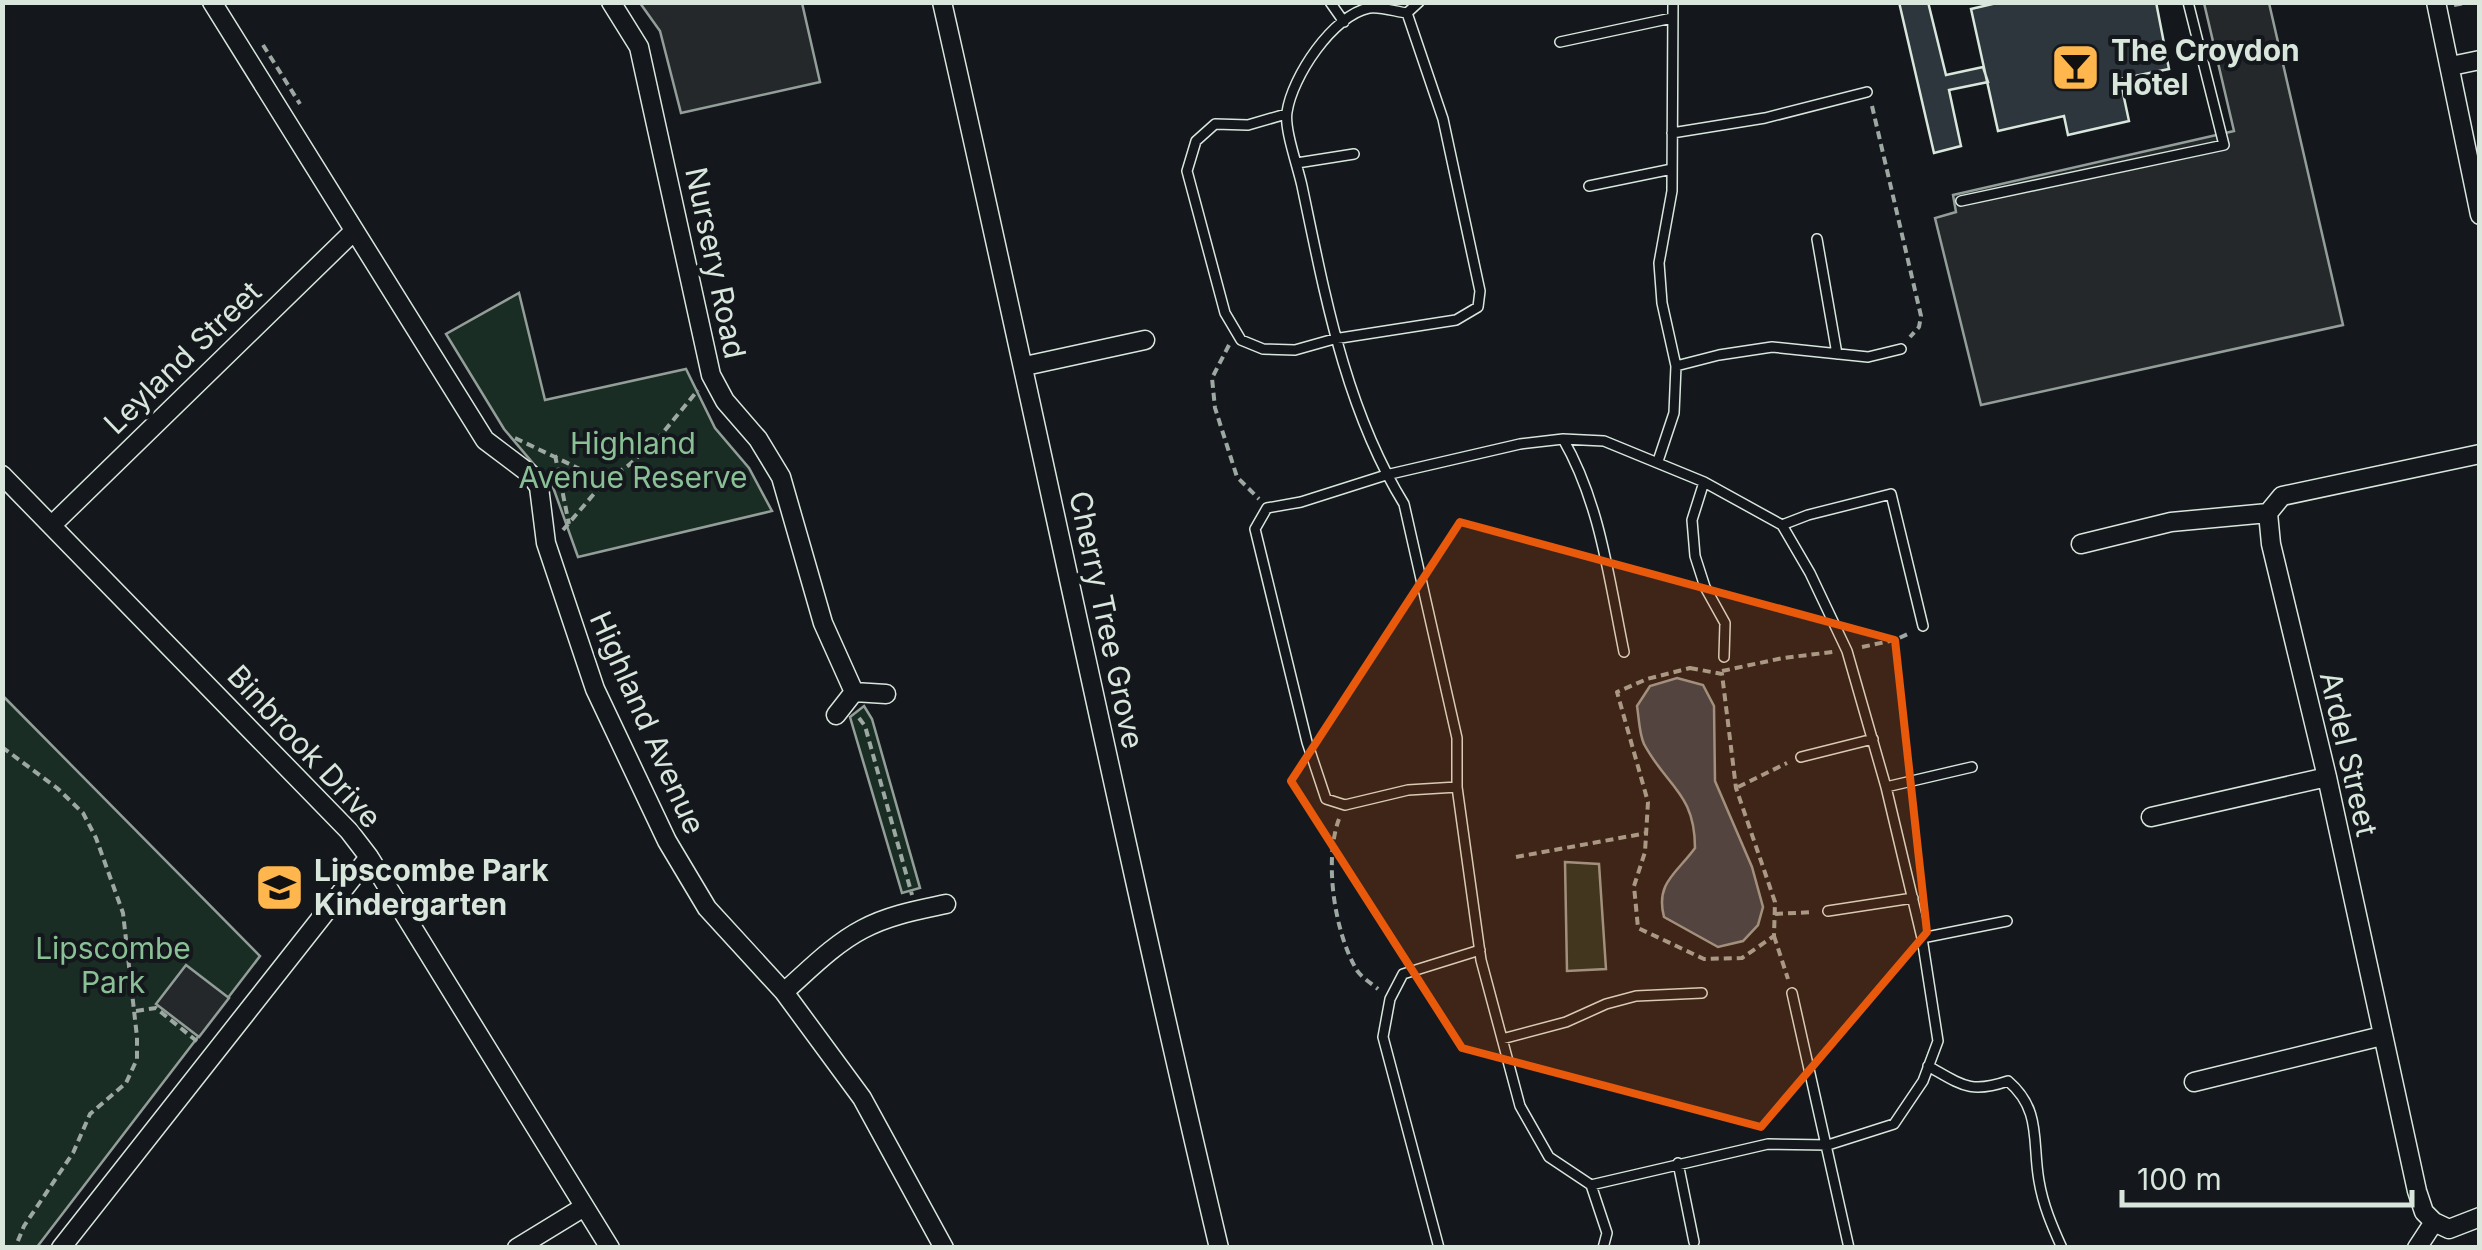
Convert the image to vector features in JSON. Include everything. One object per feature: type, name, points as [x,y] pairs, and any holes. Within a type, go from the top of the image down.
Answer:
[{"type":"street","name":"Highland Avenue","points":[[212,2],[485,440],[530,474],[538,486],[546,543],[596,689],[667,840],[707,908],[784,992],[862,1098],[944,1248]]},
{"type":"street","name":"Nursery Road","points":[[611,2],[638,47],[711,376],[725,402],[758,439],[781,477],[845,704]]},
{"type":"street","name":"Cherry Tree Grove","points":[[942,2],[1144,932],[1219,1248]]},
{"type":"street","points":[[2436,2],[2480,215]]},
{"type":"street","points":[[2451,66],[2480,60]]},
{"type":"street","name":"Leyland Street","points":[[52,525],[353,232]]},
{"type":"street","points":[[1024,366],[1146,340]]},
{"type":"street","points":[[2081,544],[2170,522],[2268,514],[2282,496],[2480,454]]},
{"type":"street","name":"Binbrook Drive","points":[[2,475],[338,818],[369,857],[610,1248]]},
{"type":"street","name":"Ardel Street","points":[[2268,514],[2271,544],[2327,776],[2417,1191],[2424,1212],[2434,1222]]},
{"type":"street","points":[[845,704],[886,694]]},
{"type":"street","points":[[2151,817],[2327,776]]},
{"type":"street","points":[[60,1248],[369,857]]},
{"type":"street","points":[[784,992],[863,929],[946,904]]},
{"type":"street","points":[[2194,1082],[2382,1036]]},
{"type":"street","points":[[517,1248],[584,1207]]},
{"type":"street","points":[[2417,1248],[2434,1222],[2449,1228],[2480,1217]]},
{"type":"lane","points":[[1330,2],[1344,22]]},
{"type":"lane","points":[[1407,13],[1419,2]]},
{"type":"lane","points":[[1658,461],[1674,413],[1676,366],[1662,303],[1659,263],[1672,169],[1673,2]]},
{"type":"lane","points":[[1962,201],[2224,145],[2188,2]]},
{"type":"lane","points":[[1407,13],[1370,8],[1344,22],[1313,51],[1286,114],[1334,339],[1386,474],[1404,504],[1457,738],[1457,788],[1480,950],[1520,1106],[1549,1157],[1591,1185],[1607,1233],[1604,1248]]},
{"type":"lane","points":[[1286,114],[1248,124],[1215,124],[1196,141],[1187,170],[1225,314],[1241,340],[1263,349],[1295,350],[1334,339],[1456,320],[1478,307],[1480,291],[1443,119],[1407,13]]},
{"type":"lane","points":[[1560,42],[1672,18]]},
{"type":"lane","points":[[1672,134],[1764,118],[1867,92]]},
{"type":"lane","points":[[1297,163],[1354,154]]},
{"type":"lane","points":[[1589,186],[1672,169]]},
{"type":"lane","points":[[1818,239],[1837,354]]},
{"type":"lane","points":[[1676,366],[1718,354],[1772,346],[1868,357],[1900,350]]},
{"type":"lane","points":[[1563,438],[1582,472],[1600,534],[1624,652]]},
{"type":"lane","points":[[1457,788],[1408,790],[1345,805],[1326,799],[1307,742],[1255,529],[1267,508],[1300,502],[1386,474],[1563,438],[1604,441],[1658,461],[1782,525],[1847,651],[1886,787],[1922,938],[1938,1042],[1923,1081],[1894,1124],[1828,1145],[1768,1144],[1591,1185]]},
{"type":"lane","points":[[1704,482],[1692,520],[1694,556],[1705,587],[1725,623],[1724,657]]},
{"type":"lane","points":[[1782,525],[1808,514],[1892,494],[1923,626]]},
{"type":"lane","points":[[1801,757],[1873,740]]},
{"type":"lane","points":[[1886,787],[1972,767]]},
{"type":"lane","points":[[1828,911],[1912,898]]},
{"type":"lane","points":[[1922,938],[2007,921]]},
{"type":"lane","points":[[1439,1248],[1383,1038],[1390,998],[1403,974],[1480,950]]},
{"type":"lane","points":[[1502,1039],[1566,1022],[1636,996],[1702,993]]},
{"type":"lane","points":[[1792,993],[1849,1248]]},
{"type":"lane","points":[[1928,1066],[1957,1082],[1984,1089],[2008,1080],[2025,1095],[2035,1136],[2038,1179],[2048,1217],[2062,1248]]},
{"type":"lane","points":[[1678,1164],[1694,1242]]},
{"type":"path","points":[[263,45],[305,112]]},
{"type":"path","points":[[1867,92],[1920,316],[1915,334],[1902,340],[1900,350]]},
{"type":"path","points":[[1237,333],[1212,378],[1216,408],[1237,477],[1267,508]]},
{"type":"path","points":[[546,543],[570,526],[605,481],[661,434],[711,376]]},
{"type":"path","points":[[502,432],[605,481]]},
{"type":"path","points":[[555,455],[570,526]]},
{"type":"path","points":[[1774,936],[1742,958],[1704,959],[1638,928],[1634,886],[1646,852],[1648,802],[1617,692],[1690,668],[1722,674],[1783,658],[1847,651],[1895,640],[1923,626]]},
{"type":"path","points":[[1724,657],[1722,674],[1736,788],[1775,902],[1774,936],[1792,993]]},
{"type":"path","points":[[845,704],[864,726],[917,910]]},
{"type":"path","points":[[2,747],[83,813],[96,838],[122,913],[136,1010],[138,1059],[126,1083],[90,1114],[73,1153],[24,1226],[15,1248]]},
{"type":"path","points":[[1736,788],[1801,757]]},
{"type":"path","points":[[1345,805],[1333,836],[1330,872],[1341,924],[1356,970],[1390,998]]},
{"type":"path","points":[[1516,857],[1646,833]]},
{"type":"path","points":[[1775,914],[1828,911]]},
{"type":"path","points":[[136,1010],[156,1008],[212,1052]]},
{"type":"highlighted area","points":[[1460,522],[1895,640],[1927,932],[1761,1127],[1462,1048],[1291,781]]},
{"type":"green space","name":"Highland Avenue Reserve","points":[[519,293],[545,400],[686,369],[715,428],[749,468],[772,511],[578,557],[553,487],[504,429],[446,334]]},
{"type":"green space","name":"Lipscombe Park","points":[[3,696],[260,956],[37,1247],[3,1247]]},
{"type":"green space","points":[[864,706],[872,719],[920,888],[902,893],[850,717]]},
{"type":"green space","points":[[1565,862],[1599,864],[1606,969],[1567,971]]},
{"type":"shaded area","points":[[640,3],[802,3],[820,82],[681,113],[660,31]]},
{"type":"shaded area","points":[[2204,3],[2269,3],[2343,325],[1981,405],[1935,218],[1956,212],[1953,195],[2234,131]]},
{"type":"shaded area","points":[[186,965],[229,998],[199,1037],[156,1004]]},
{"type":"water","points":[[1677,678],[1703,685],[1714,706],[1715,781],[1752,867],[1763,907],[1758,925],[1743,941],[1718,947],[1664,917],[1662,905],[1669,879],[1695,848],[1694,830],[1685,802],[1644,744],[1637,706],[1650,686]]},
{"type":"building","points":[[1899,2],[1928,2],[1946,75],[1983,67],[1988,82],[1949,90],[1961,146],[1934,153]]},
{"type":"building","name":"The Croydon Hotel","points":[[2001,2],[2156,2],[2169,69],[2120,79],[2129,121],[2068,135],[2064,116],[1998,131],[1971,9]]},
{"type":"place","name":"The Croydon Hotel","points":[[2076,68]]},
{"type":"place","name":"Lipscombe Park Kindergarten","points":[[279,888]]}]
